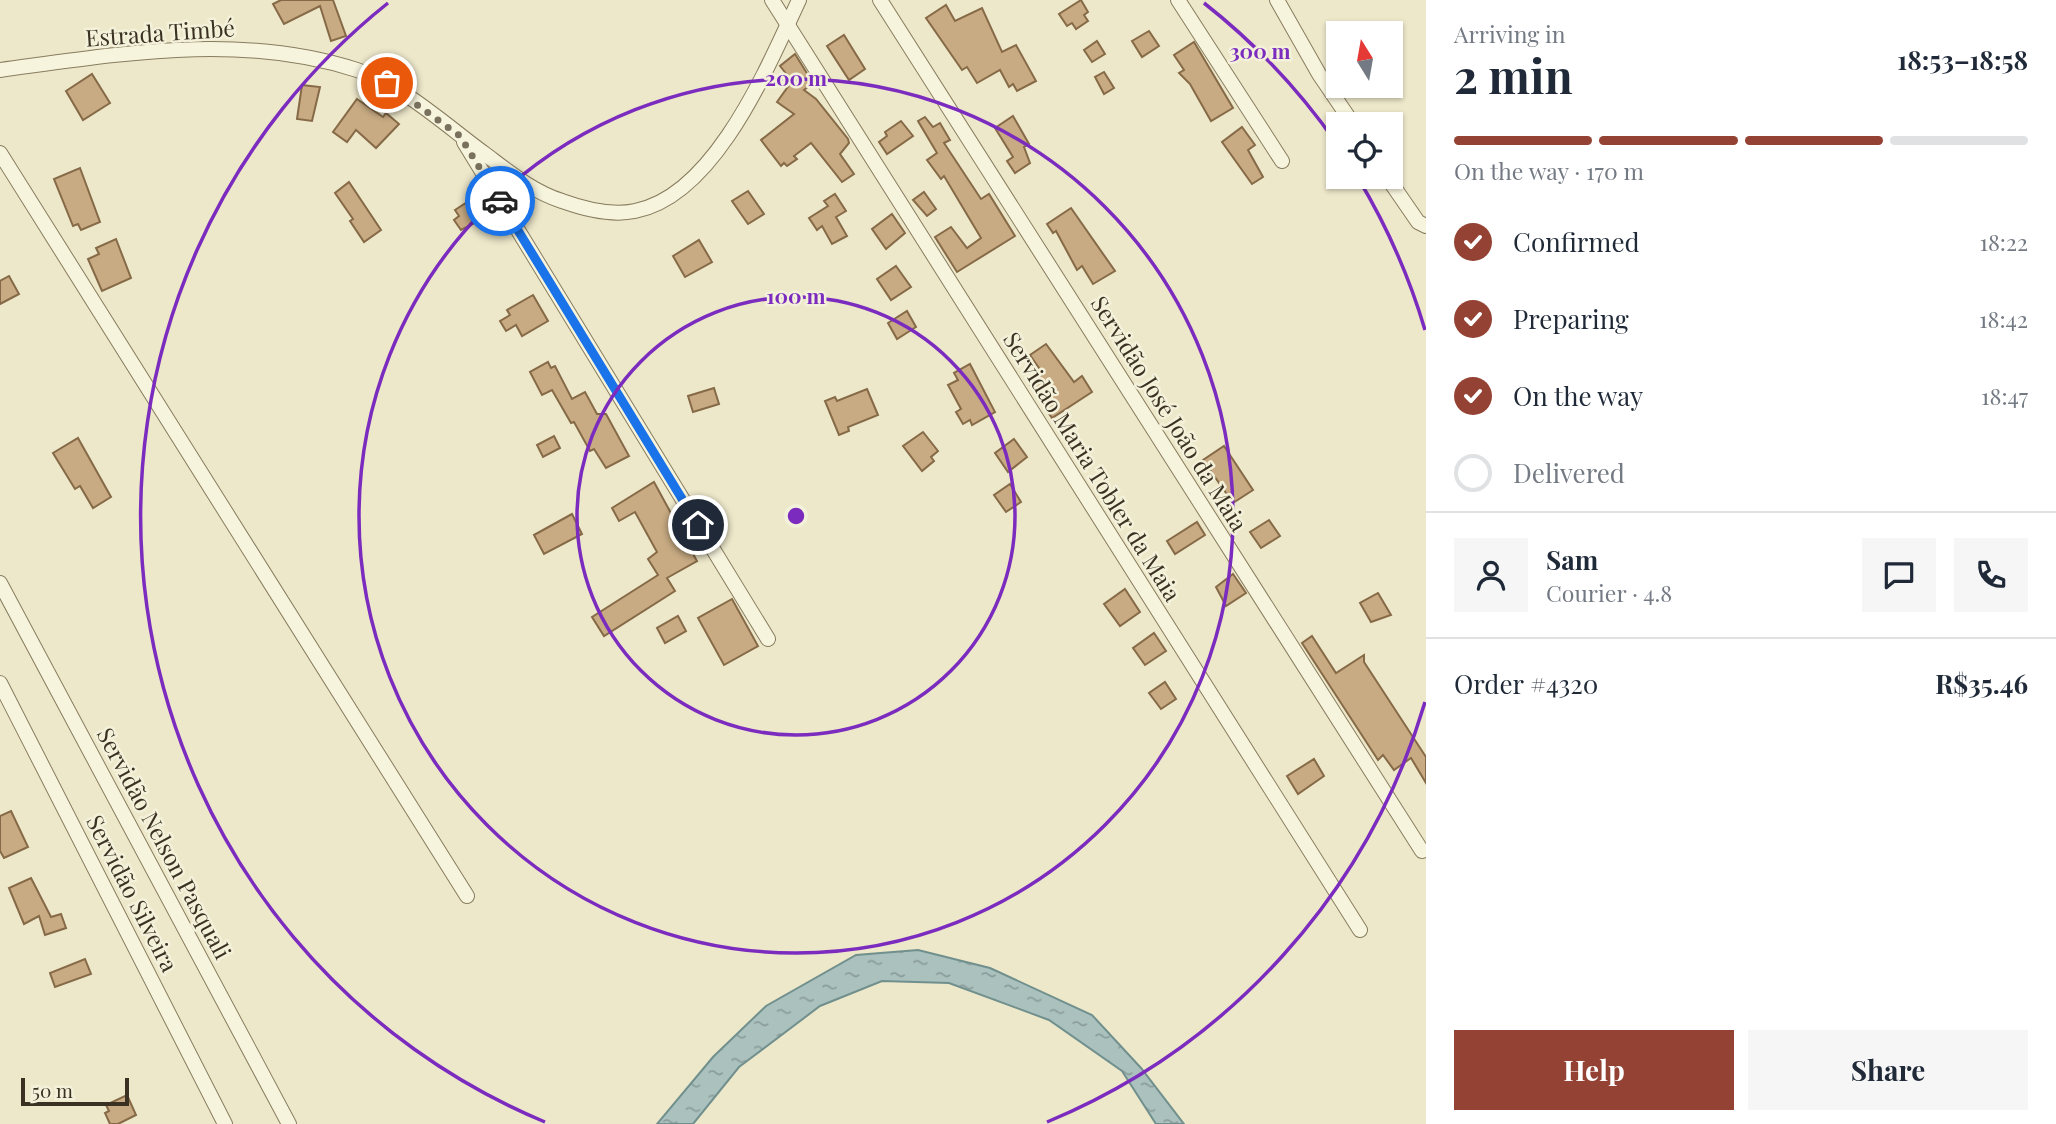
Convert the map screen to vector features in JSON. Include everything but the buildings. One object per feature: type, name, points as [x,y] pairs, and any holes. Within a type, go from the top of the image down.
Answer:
[{"type":"street","name":"Servidão Maria Tobler da Maia","points":[[772,0],[1360,930]]},
{"type":"street","name":"Estrada Timbé","points":[[0,70],[165,50],[218,47],[269,50],[360,71],[387,83],[526,184],[560,201],[596,211],[635,211],[665,200],[691,180],[720,148],[799,0]]},
{"type":"street","name":"Servidão José João da Maia","points":[[880,0],[1422,851]]},
{"type":"street","points":[[1178,0],[1282,161]]},
{"type":"street","points":[[1277,0],[1319,74],[1345,112]]},
{"type":"street","points":[[460,136],[768,639]]},
{"type":"street","points":[[0,153],[467,896]]},
{"type":"street","points":[[1395,189],[1418,222],[1426,226]]},
{"type":"street","name":"Servidão Nelson Pasquali","points":[[0,583],[289,1124]]},
{"type":"street","name":"Servidão Silveira","points":[[0,683],[225,1124]]},
{"type":"water","points":[[918,950],[990,968],[1092,1015],[1141,1068],[1184,1124],[1156,1124],[1122,1071],[1049,1020],[949,983],[882,981],[820,1006],[739,1067],[693,1124],[657,1124],[713,1057],[766,1006],[856,955]]},
{"type":"way so far","points":[[387,83],[460,136],[500,201]]},
{"type":"route","points":[[500,201],[698,525]]}]
